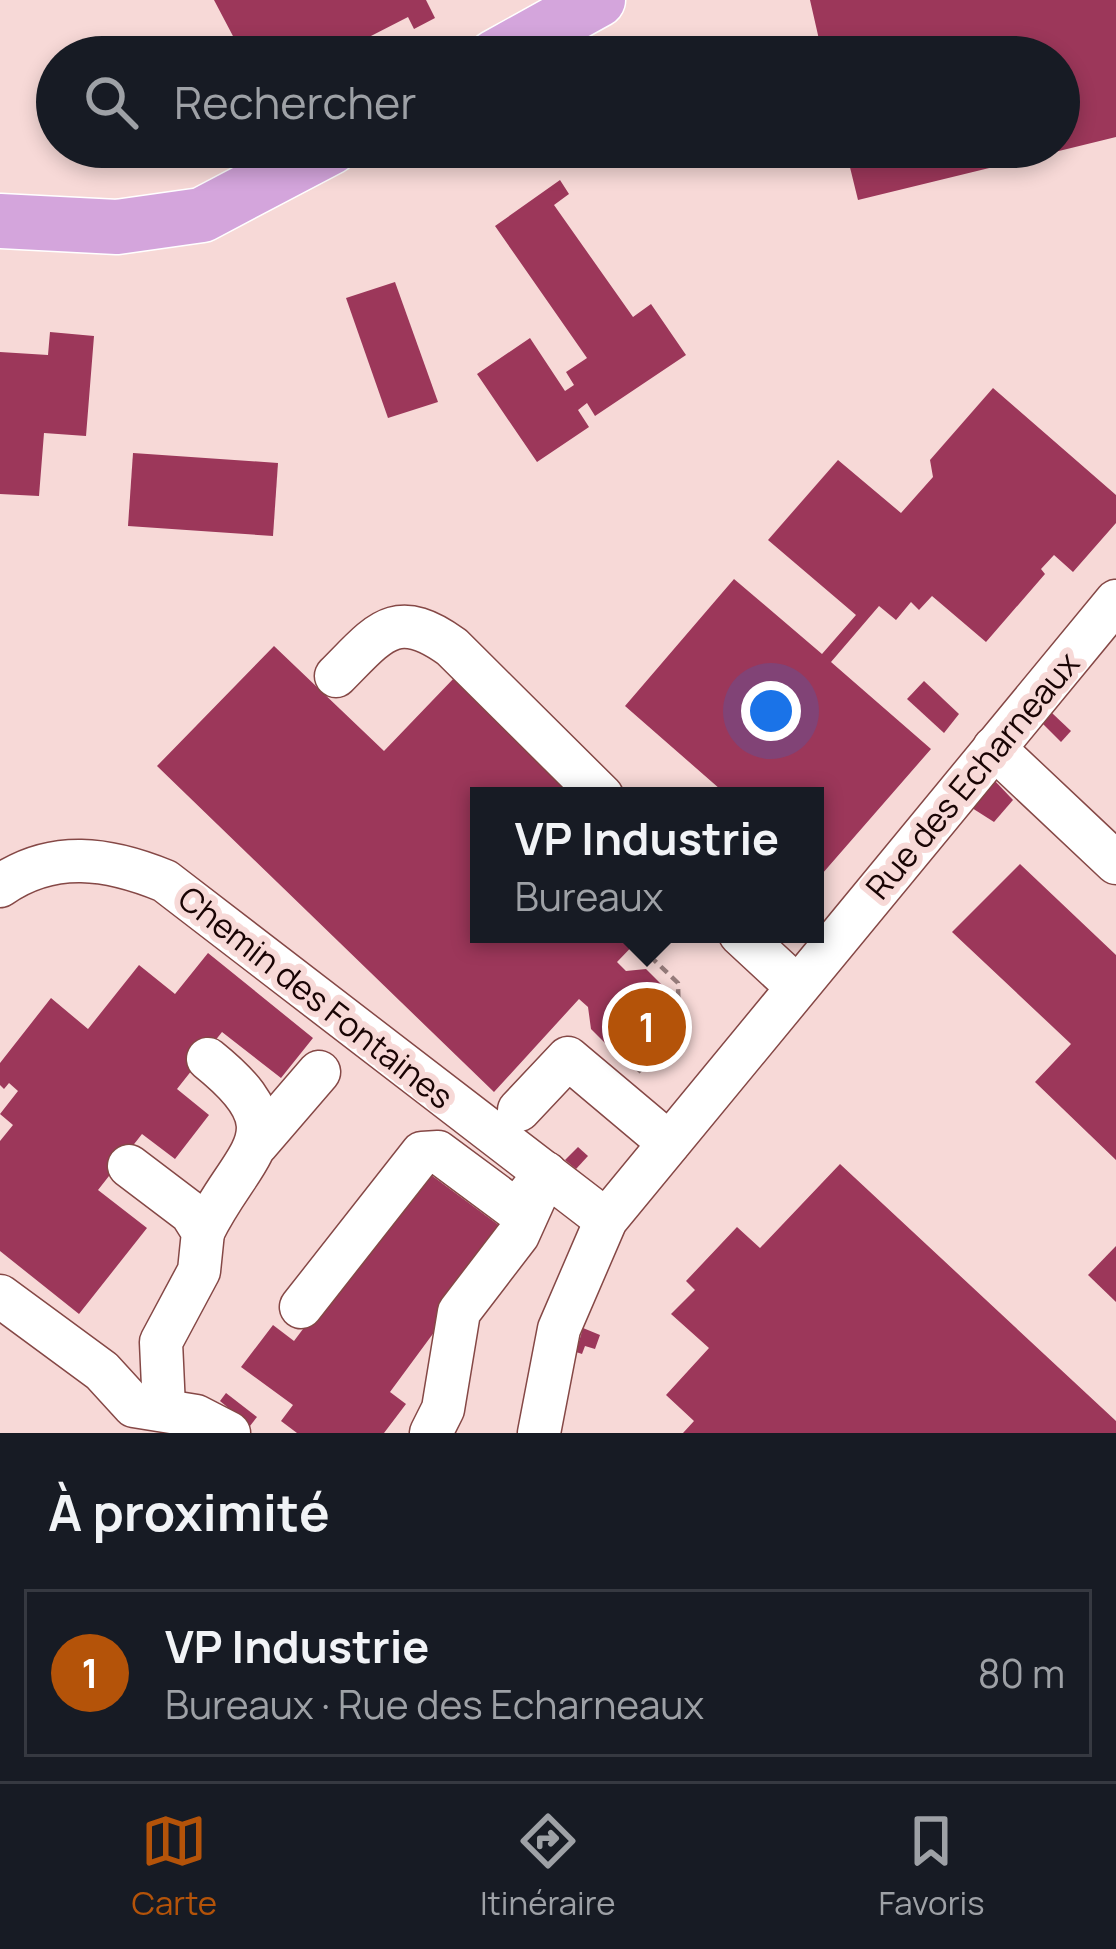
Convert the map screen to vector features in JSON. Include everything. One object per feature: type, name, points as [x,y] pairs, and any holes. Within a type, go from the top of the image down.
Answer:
[{"type":"main road","points":[[533,36],[598,0]]},
{"type":"main road","points":[[0,221],[116,226],[202,215],[291,168]]},
{"type":"street","name":"Rue des Echarneaux","points":[[539,1433],[559,1329],[606,1220],[1116,601]]},
{"type":"street","points":[[337,676],[379,633],[401,625],[425,628],[452,647],[593,787]]},
{"type":"street","points":[[994,748],[1116,863]]},
{"type":"street","name":"Chemin des Fontaines","points":[[0,886],[47,864],[83,859],[123,863],[165,881],[205,906],[606,1220]]},
{"type":"street","points":[[750,943],[796,986]]},
{"type":"street","points":[[519,1110],[568,1058],[668,1143]]},
{"type":"street","points":[[208,1059],[250,1095],[260,1120],[257,1144]]},
{"type":"street","points":[[149,1407],[159,1384],[161,1342],[199,1271],[203,1232],[257,1144],[319,1072]]},
{"type":"street","points":[[301,1307],[422,1153],[438,1152],[516,1210],[546,1173]]},
{"type":"street","points":[[129,1166],[190,1213],[203,1232]]},
{"type":"street","points":[[431,1433],[443,1409],[459,1312],[518,1235],[546,1173]]},
{"type":"street","points":[[0,1297],[149,1407],[229,1433]]},
{"type":"path","points":[[614,1098],[679,1028],[678,983],[654,960]]},
{"type":"building","points":[[214,0],[426,0],[435,18],[414,29],[408,17],[371,36],[233,36]]},
{"type":"building","points":[[810,0],[1116,0],[1116,137],[1080,146],[1080,36],[818,36]]},
{"type":"building","points":[[850,168],[989,168],[858,200]]},
{"type":"building","points":[[560,180],[569,194],[554,205],[633,317],[651,304],[686,355],[595,416],[587,403],[578,410],[589,427],[537,462],[477,374],[530,338],[565,391],[574,385],[566,372],[587,358],[495,226]]},
{"type":"building","points":[[395,282],[438,402],[388,418],[346,298]]},
{"type":"building","points":[[50,332],[94,336],[86,436],[44,433],[39,496],[0,494],[0,352],[48,355]]},
{"type":"building","points":[[993,388],[1116,495],[1116,523],[1073,572],[1054,555],[1041,569],[1045,574],[986,642],[932,596],[919,610],[911,602],[896,620],[879,606],[831,662],[931,749],[824,872],[824,787],[718,787],[625,706],[734,579],[822,654],[856,615],[768,540],[838,460],[901,513],[933,477],[930,460]]},
{"type":"building","points":[[133,453],[278,463],[273,536],[128,526]]},
{"type":"building","points":[[274,646],[384,751],[455,677],[570,787],[470,787],[470,943],[635,943],[617,962],[626,971],[646,969],[670,993],[671,1027],[647,1052],[614,1052],[591,1029],[588,1007],[579,999],[494,1092],[157,766]]},
{"type":"building","points":[[924,681],[959,714],[944,733],[907,699]]},
{"type":"building","points":[[1052,713],[1071,731],[1061,742],[1043,724]]},
{"type":"building","points":[[995,781],[1013,800],[994,822],[972,808]]},
{"type":"building","points":[[1020,864],[1116,955],[1116,1160],[1035,1082],[1071,1044],[952,932]]},
{"type":"building","points":[[208,953],[313,1038],[281,1078],[222,1032],[177,1089],[209,1115],[175,1159],[142,1134],[98,1190],[147,1228],[79,1314],[0,1251],[0,1141],[13,1125],[0,1114],[18,1091],[9,1083],[4,1089],[0,1085],[0,1063],[51,998],[88,1029],[139,965],[175,994]]},
{"type":"building","points":[[578,1147],[588,1156],[576,1169],[565,1160]]},
{"type":"building","points":[[840,1164],[1116,1421],[1116,1433],[683,1433],[694,1421],[666,1395],[709,1348],[671,1314],[695,1290],[686,1281],[737,1227],[760,1248]]},
{"type":"building","points":[[423,1169],[508,1232],[390,1392],[406,1404],[384,1433],[297,1433],[281,1421],[293,1405],[241,1367],[273,1325],[294,1341]]},
{"type":"building","points":[[1116,1246],[1116,1302],[1088,1275]]},
{"type":"building","points":[[583,1328],[600,1335],[595,1349],[585,1346],[582,1354],[576,1352]]},
{"type":"building","points":[[226,1393],[257,1417],[250,1426],[220,1401]]},
{"type":"place","name":"VP Industrie","points":[[647,1027]]}]
